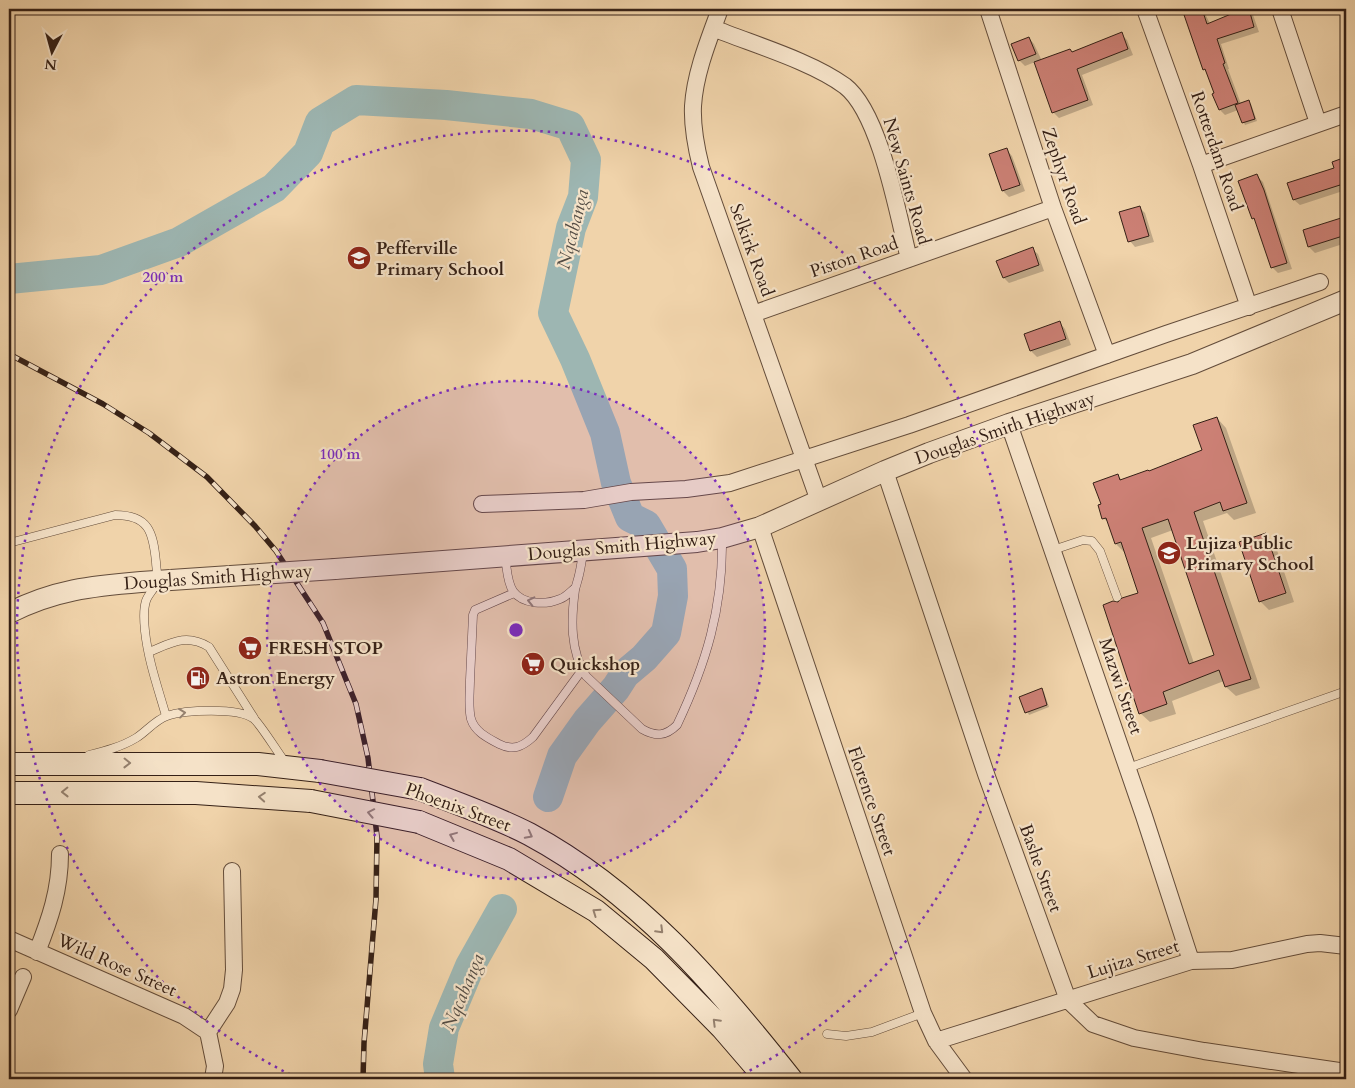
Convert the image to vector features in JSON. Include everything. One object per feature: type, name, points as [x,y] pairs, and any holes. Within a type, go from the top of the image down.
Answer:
[{"type":"main road","name":"Phoenix Street","points":[[9,764],[258,764],[320,771],[420,790],[477,811],[528,834],[584,868],[644,914],[697,966],[757,1052]]},
{"type":"main road","name":"Phoenix Street","points":[[9,793],[196,793],[311,800],[419,822],[509,860],[596,911],[654,959],[722,1028],[757,1052]]},
{"type":"main road","points":[[757,1052],[766,1079]]},
{"type":"main road","points":[[757,1052],[791,1079]]},
{"type":"street","name":"Selkirk Road","points":[[720,9],[712,28],[697,81],[693,106],[693,128],[696,148],[701,168],[806,459],[819,501]]},
{"type":"street","name":"Zephyr Road","points":[[988,9],[1053,208],[1107,355]]},
{"type":"street","name":"Rotterdam Road","points":[[1144,9],[1201,165],[1249,307]]},
{"type":"street","points":[[1280,9],[1318,123]]},
{"type":"street","name":"New Saints Road","points":[[712,28],[827,75],[846,87],[862,105],[876,137],[889,178],[909,259]]},
{"type":"street","points":[[1201,165],[1346,114]]},
{"type":"street","name":"Piston Road","points":[[753,314],[1053,208]]},
{"type":"street","points":[[482,504],[584,500],[631,492],[686,489],[730,483],[909,425],[1320,282]]},
{"type":"street","name":"Douglas Smith Highway","points":[[9,613],[28,603],[56,593],[86,587],[664,545],[722,538],[760,527],[884,471],[1008,424],[1192,364],[1346,300]]},
{"type":"street","name":"Mazwi Street","points":[[1008,424],[1128,768],[1191,961]]},
{"type":"street","name":"Bashe Street","points":[[884,471],[986,774],[1068,1000],[1093,1024],[1134,1038],[1204,1051],[1346,1072]]},
{"type":"street","name":"Florence Street","points":[[760,527],[923,1012],[936,1041],[964,1079]]},
{"type":"street","points":[[37,952],[51,917],[56,896],[60,875],[60,854]]},
{"type":"street","points":[[213,1079],[215,1066],[208,1032],[228,1003],[234,970],[232,871]]},
{"type":"street","name":"Wild Rose Street","points":[[9,939],[184,1016],[208,1032]]},
{"type":"street","name":"Lujiza Street","points":[[936,1041],[1191,961],[1232,960],[1320,942],[1346,946]]},
{"type":"street","points":[[9,1010],[23,977]]},
{"type":"lane","points":[[9,544],[115,515],[127,515],[138,518],[147,527],[152,536],[157,581],[146,600],[145,631],[166,716]]},
{"type":"lane","points":[[583,551],[580,572],[575,588],[573,640],[576,656],[584,673],[624,714],[642,730],[651,734],[661,735],[670,733],[678,725],[705,659],[715,621],[722,575],[722,538]]},
{"type":"lane","points":[[1053,550],[1083,540],[1092,541],[1100,551],[1117,597]]},
{"type":"lane","points":[[505,557],[511,587],[514,593],[521,599],[541,603],[562,599],[575,588]]},
{"type":"lane","points":[[514,593],[474,610],[470,701],[471,719],[478,731],[506,747],[524,746],[584,673]]},
{"type":"lane","points":[[149,652],[182,639],[201,642],[209,647],[254,719],[289,768]]},
{"type":"lane","points":[[1128,768],[1346,691]]},
{"type":"lane","points":[[58,763],[121,746],[166,716],[183,713],[226,711],[242,714],[254,719]]},
{"type":"lane","points":[[827,1034],[846,1036],[872,1032],[923,1012]]},
{"type":"building","points":[[1182,9],[1202,9],[1207,24],[1231,14],[1229,9],[1249,9],[1254,27],[1217,39],[1225,63],[1223,64],[1238,103],[1219,110]]},
{"type":"building","points":[[1122,32],[1128,49],[1077,69],[1088,100],[1052,113],[1034,62],[1070,49],[1072,52]]},
{"type":"building","points":[[1029,37],[1036,54],[1018,61],[1011,44]]},
{"type":"building","points":[[1249,100],[1255,119],[1242,123],[1235,105]]},
{"type":"building","points":[[1007,148],[1020,185],[1002,191],[989,154]]},
{"type":"building","points":[[1346,157],[1346,197],[1340,185],[1293,200],[1287,183],[1334,168],[1332,162]]},
{"type":"building","points":[[1257,174],[1264,190],[1287,263],[1271,268],[1254,218],[1252,219],[1238,181]]},
{"type":"building","points":[[1140,206],[1149,236],[1128,242],[1119,212]]},
{"type":"building","points":[[1341,218],[1346,235],[1308,247],[1303,230]]},
{"type":"building","points":[[1033,247],[1039,265],[1003,278],[996,261]]},
{"type":"building","points":[[1060,321],[1066,339],[1030,351],[1024,334]]},
{"type":"building","points":[[1217,417],[1247,503],[1223,511],[1220,502],[1194,512],[1251,679],[1225,687],[1219,670],[1163,692],[1167,704],[1139,714],[1103,605],[1113,601],[1118,602],[1122,598],[1138,593],[1121,542],[1115,544],[1106,518],[1102,519],[1098,505],[1101,504],[1093,483],[1118,474],[1120,480],[1149,471],[1202,450],[1193,425]],"holes":[[[1168,519],[1214,655],[1189,664],[1142,528]]]},
{"type":"building","points":[[1266,533],[1286,593],[1259,602],[1239,542]]},
{"type":"building","points":[[1042,688],[1047,705],[1025,713],[1019,697]]},
{"type":"waterway","name":"Nqcabanga","points":[[9,279],[101,270],[179,242],[274,188],[308,153],[320,122],[356,100],[446,105],[531,114],[570,126],[586,160],[583,197],[571,228],[553,313],[575,359],[605,433],[616,483],[630,517],[646,525],[672,569],[673,596],[666,633],[644,658],[625,674],[616,688],[587,721],[562,756],[548,797]]},
{"type":"waterway","name":"Nqcabanga","points":[[440,1079],[438,1064],[444,1028],[470,966],[502,909]]},
{"type":"railway","points":[[9,354],[103,404],[149,433],[207,477],[255,526],[276,551],[323,623],[356,704],[368,758],[377,836],[376,899],[364,1043],[363,1079]]},
{"type":"place","name":"Pefferville Primary School","points":[[359,258]]},
{"type":"place","name":"Lujiza Public Primary School","points":[[1169,553]]},
{"type":"place","name":"FRESH STOP","points":[[250,648]]},
{"type":"place","name":"Quickshop","points":[[533,664]]},
{"type":"place","name":"Astron Energy","points":[[198,678]]}]
